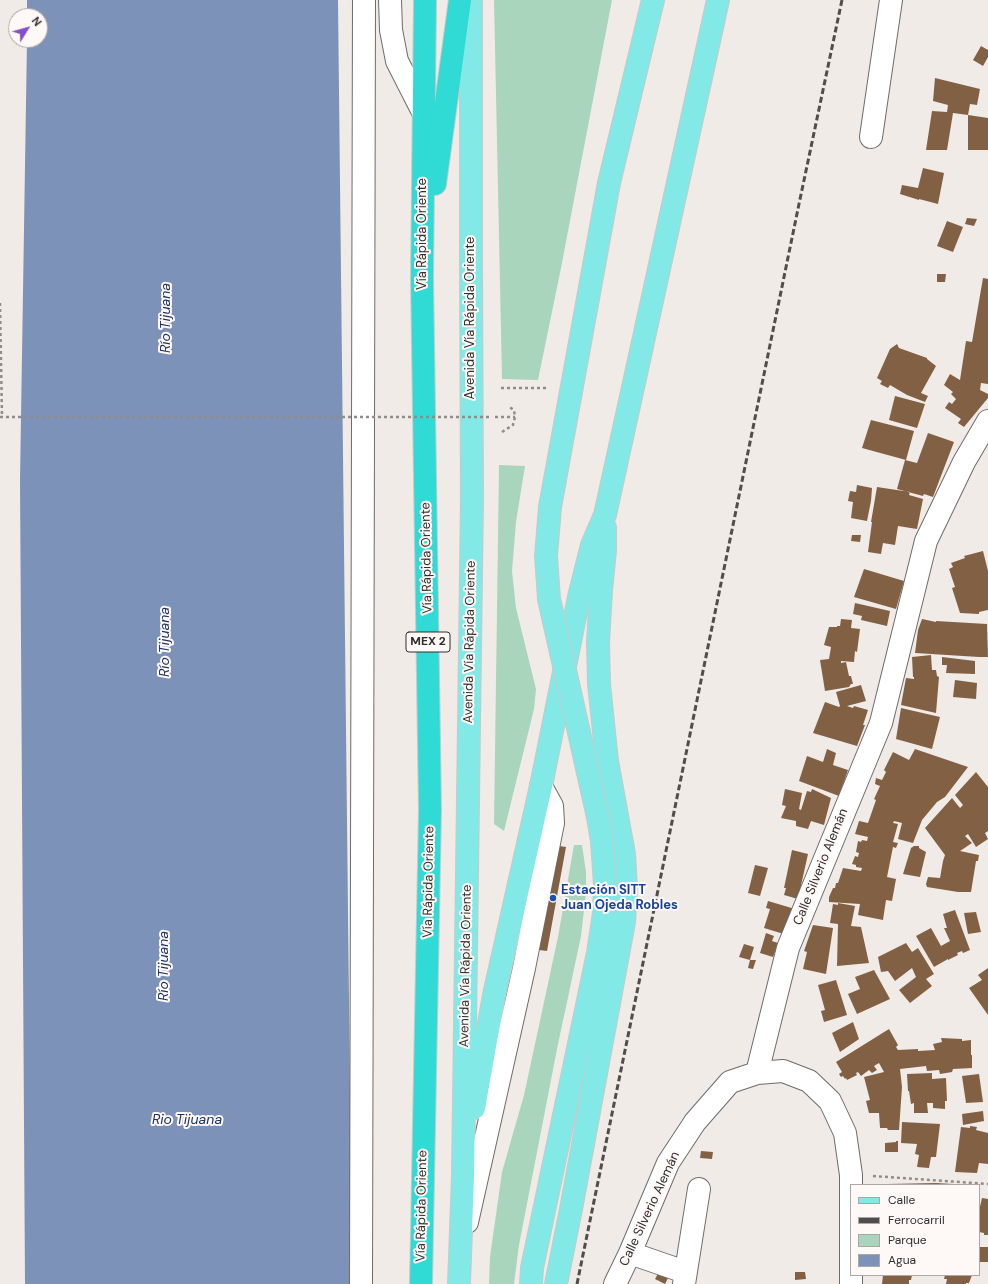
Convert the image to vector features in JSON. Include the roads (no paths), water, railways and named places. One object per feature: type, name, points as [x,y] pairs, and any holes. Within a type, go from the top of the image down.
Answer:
[{"type":"highway","name":"Vía Rápida Oriente","points":[[421,1284],[430,810],[422,278],[425,0]]},
{"type":"highway","points":[[422,278],[460,0]]},
{"type":"main road","name":"Avenida Vía Rápida Oriente","points":[[458,1284],[463,1176],[472,498],[472,0]]},
{"type":"main road","points":[[531,1284],[532,1268],[598,954],[604,913],[605,885],[602,841],[598,817],[549,599],[546,556],[550,507],[609,182],[653,0]]},
{"type":"main road","points":[[463,1176],[494,996],[541,786],[579,597],[592,545],[605,514],[718,0]]},
{"type":"main road","points":[[556,1284],[580,1163],[624,922],[626,888],[624,854],[607,761],[599,684],[598,642],[605,550],[605,514]]},
{"type":"street","points":[[361,1284],[364,0]]},
{"type":"street","points":[[390,0],[391,30],[397,61],[424,114]]},
{"type":"street","points":[[871,137],[891,0]]},
{"type":"street","name":"Calle Silverio Alemán","points":[[615,1284],[630,1253],[668,1163],[695,1122],[730,1082],[757,1073],[788,948],[881,723],[926,541],[964,462],[988,421]]},
{"type":"street","points":[[460,1258],[484,1141],[524,968],[553,823],[552,806],[541,786]]},
{"type":"street","points":[[757,1073],[783,1071],[809,1081],[830,1101],[845,1133],[850,1174],[850,1284]]},
{"type":"street","points":[[630,1253],[685,1278],[699,1189]]},
{"type":"water","name":"Rio Tijuana","points":[[27,0],[338,0],[351,1284],[25,1284],[20,480],[27,48],[48,48],[48,8],[27,8]]},
{"type":"railway","points":[[577,1284],[842,0]]},
{"type":"place","name":"Estación SITT Juan Ojeda Robles","points":[[553,898]]},
{"type":"water label","name":"Río Tijuana","points":[[166,318]]},
{"type":"water label","name":"Río Tijuana","points":[[165,642]]},
{"type":"water label","name":"Río Tijuana","points":[[164,966]]}]
